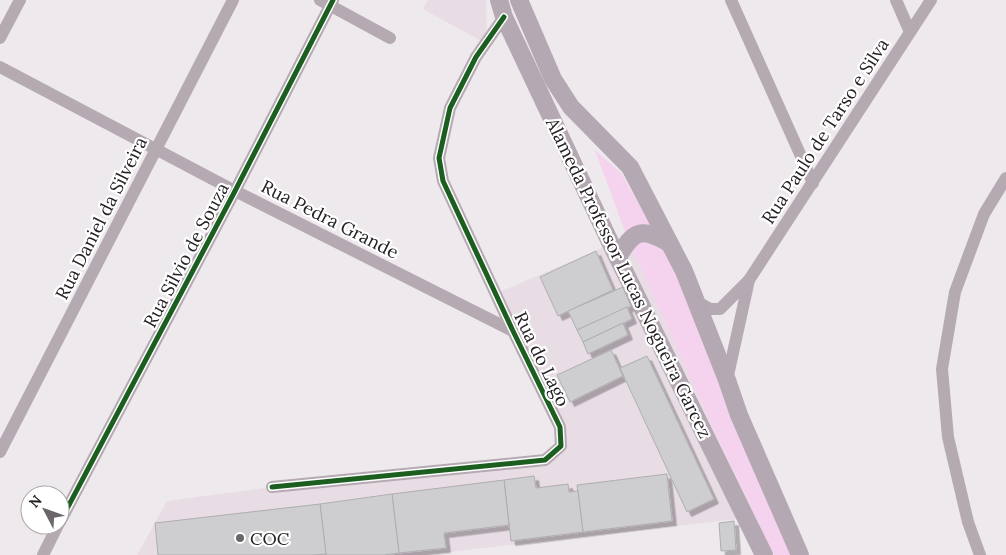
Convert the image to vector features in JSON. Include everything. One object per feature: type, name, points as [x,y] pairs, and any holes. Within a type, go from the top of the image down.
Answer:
[{"type":"main road","name":"Alameda Professor Lucas Nogueira Garcez","points":[[499,0],[504,17],[618,257],[764,555]]},
{"type":"main road","name":"Alameda Professor Lucas Nogueira Garcez","points":[[519,0],[553,79],[571,107],[630,167],[684,271],[739,415],[800,555]]},
{"type":"main road","points":[[618,257],[632,237],[640,233],[654,234],[669,243]]},
{"type":"street","points":[[0,38],[20,0]]},
{"type":"street","name":"Rua Daniel da Silveira","points":[[0,452],[233,0]]},
{"type":"street","points":[[731,0],[813,183]]},
{"type":"street","points":[[896,0],[910,32]]},
{"type":"street","name":"Rua Paulo de Tarso e Silva","points":[[696,301],[710,309],[720,309],[749,280],[932,0]]},
{"type":"street","points":[[328,2],[390,38]]},
{"type":"street","name":"Rua Silvio de Souza","points":[[70,503],[235,191],[328,2]]},
{"type":"street","name":"Rua do Lago","points":[[272,487],[545,460],[561,446],[560,427],[443,181],[440,158],[450,108],[476,57],[504,17]]},
{"type":"street","name":"Rua Pedra Grande","points":[[0,67],[235,191],[513,331]]},
{"type":"street","points":[[980,555],[968,522],[948,437],[942,369],[954,292],[984,214],[1006,178]]},
{"type":"street","name":"Rua Paulo de Tarso e Silva","points":[[727,380],[749,280]]},
{"type":"street","name":"Rua Silvio de Souza","points":[[43,555],[53,535]]},
{"type":"shaded area","points":[[428,0],[486,0],[487,44],[423,9]]},
{"type":"shaded area","points":[[595,150],[621,173],[726,356],[741,409],[807,555],[774,555],[713,428],[627,237]]},
{"type":"shaded area","points":[[627,237],[755,517],[422,555],[137,555],[167,501],[272,487],[545,460],[561,446],[560,427],[495,294]]},
{"type":"building","points":[[596,251],[613,290],[558,316],[540,277]]},
{"type":"building","points":[[623,287],[631,306],[577,330],[568,311]]},
{"type":"building","points":[[627,307],[632,319],[583,342],[577,330]]},
{"type":"building","points":[[623,323],[628,335],[588,354],[583,342]]},
{"type":"building","points":[[611,350],[623,376],[570,402],[557,375]]},
{"type":"building","points":[[647,356],[714,499],[687,512],[620,368]]},
{"type":"building","points":[[667,474],[672,521],[583,532],[577,485]]},
{"type":"building","points":[[534,476],[536,488],[568,484],[569,492],[578,491],[583,532],[511,541],[504,480]]},
{"type":"building","points":[[504,480],[509,525],[444,533],[446,548],[399,553],[392,494]]},
{"type":"building","name":"COC","points":[[392,494],[399,553],[384,555],[326,555],[320,504]]},
{"type":"building","name":"COC","points":[[320,504],[326,554],[158,555],[155,523]]},
{"type":"building","points":[[734,521],[736,550],[721,551],[719,523]]},
{"type":"cycle path","points":[[70,503],[235,191],[333,0]]},
{"type":"cycle path","points":[[272,487],[545,460],[561,446],[560,427],[443,181],[439,158],[450,108],[476,57],[504,17]]},
{"type":"place","name":"COC","points":[[240,538]]}]
